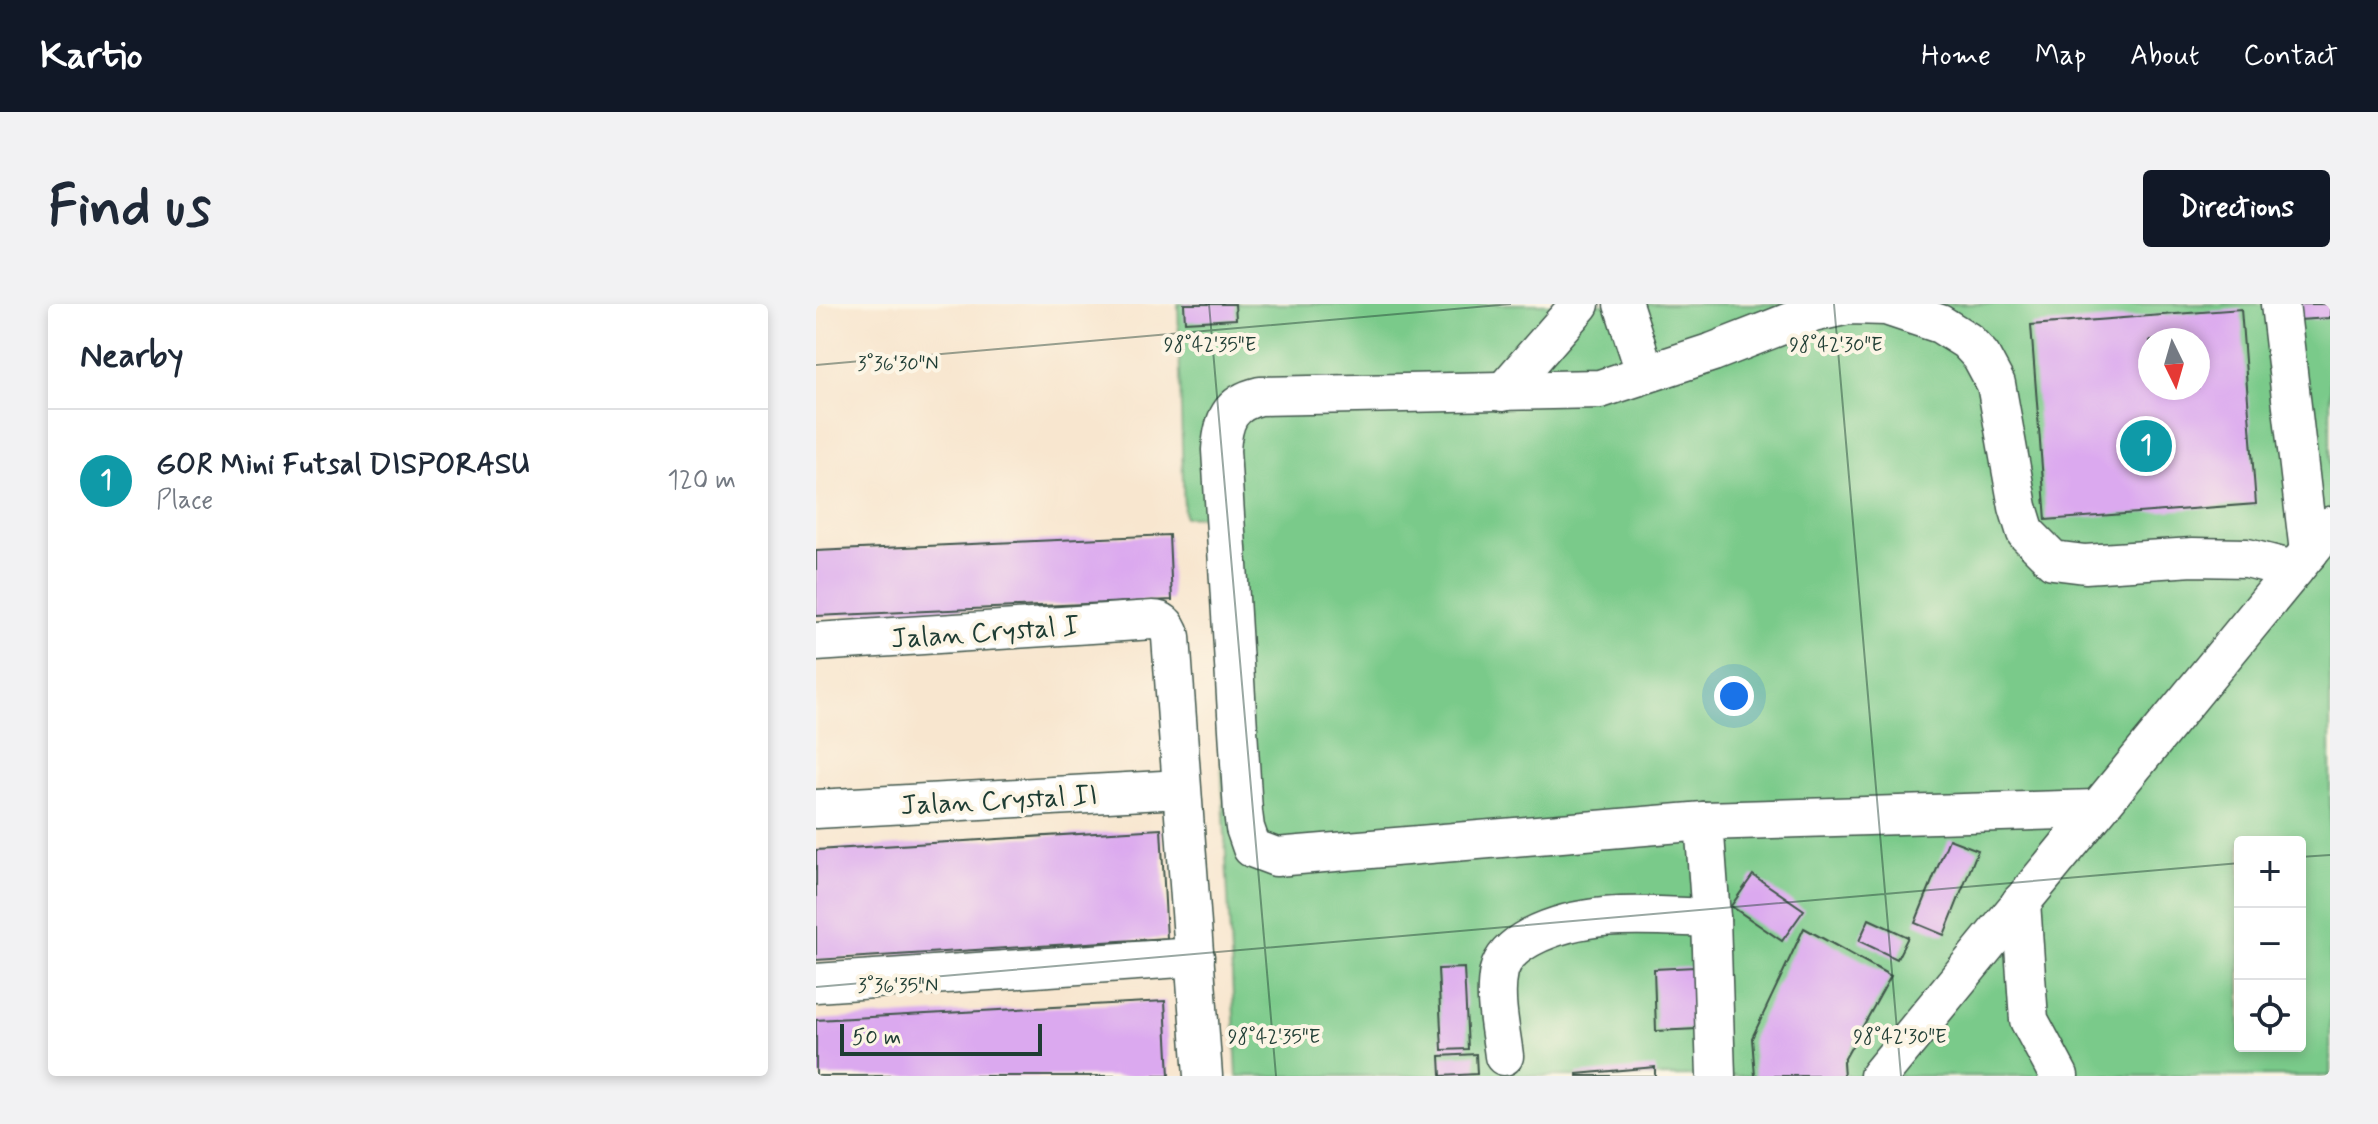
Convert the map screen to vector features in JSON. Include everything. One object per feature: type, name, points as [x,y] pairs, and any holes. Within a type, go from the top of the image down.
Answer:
[{"type":"street","points":[[1503,392],[1580,304]]},
{"type":"street","points":[[1623,304],[1645,372]]},
{"type":"street","points":[[1879,1076],[2311,549],[2280,304]]},
{"type":"street","points":[[2096,809],[1704,821],[1276,857],[1252,848],[1247,838],[1243,812],[1221,450],[1222,427],[1226,417],[1246,399],[1260,396],[1600,389],[1702,356],[1813,313],[1849,305],[1886,306],[1940,324],[1967,341],[1981,356],[1996,384],[2018,507],[2026,533],[2053,560],[2085,564],[2193,557],[2247,558],[2311,549]]},
{"type":"street","name":"Jalan Crystal I","points":[[816,642],[1153,620],[1164,623],[1171,637],[1181,789]]},
{"type":"street","points":[[1181,789],[1203,1076]]},
{"type":"street","name":"Jalan Crystal II","points":[[816,809],[1181,789]]},
{"type":"street","points":[[1704,821],[1711,918],[1716,1076]]},
{"type":"street","points":[[2021,902],[2032,1076]]},
{"type":"street","points":[[1504,1056],[1497,988],[1500,969],[1507,955],[1521,942],[1567,921],[1605,915],[1711,918]]},
{"type":"street","points":[[816,983],[1195,957]]},
{"type":"street","points":[[2029,1020],[2059,1076]]},
{"type":"green space","points":[[1178,304],[2330,304],[2330,1076],[1237,1076],[1209,516],[1184,517]]},
{"type":"building","points":[[1184,304],[1235,304],[1236,319],[1185,322]]},
{"type":"building","points":[[2282,304],[2330,304],[2330,318],[2283,321]]},
{"type":"building","points":[[2241,309],[2256,504],[2046,520],[2031,325]]},
{"type":"building","points":[[1169,535],[1172,600],[816,616],[816,551]]},
{"type":"building","points":[[1161,829],[1167,938],[816,960],[816,850]]},
{"type":"building","points":[[1949,839],[1978,850],[1944,935],[1915,923]]},
{"type":"building","points":[[1753,875],[1804,910],[1782,941],[1731,906]]},
{"type":"building","points":[[1869,919],[1908,937],[1897,959],[1859,941]]},
{"type":"building","points":[[1804,928],[1891,976],[1843,1062],[1844,1076],[1755,1076],[1752,1038]]},
{"type":"building","points":[[1695,967],[1698,1029],[1656,1031],[1654,969]]},
{"type":"building","points":[[1464,968],[1468,1049],[1442,1050],[1438,969]]},
{"type":"building","points":[[1165,1001],[1169,1076],[816,1076],[816,1020]]},
{"type":"building","points":[[1476,1054],[1477,1074],[1441,1076],[1440,1056]]},
{"type":"building","points":[[1655,1067],[1655,1076],[1577,1076],[1577,1074]]},
{"type":"place","name":"GOR Mini Futsal DISPORASU","points":[[2146,446]]}]
